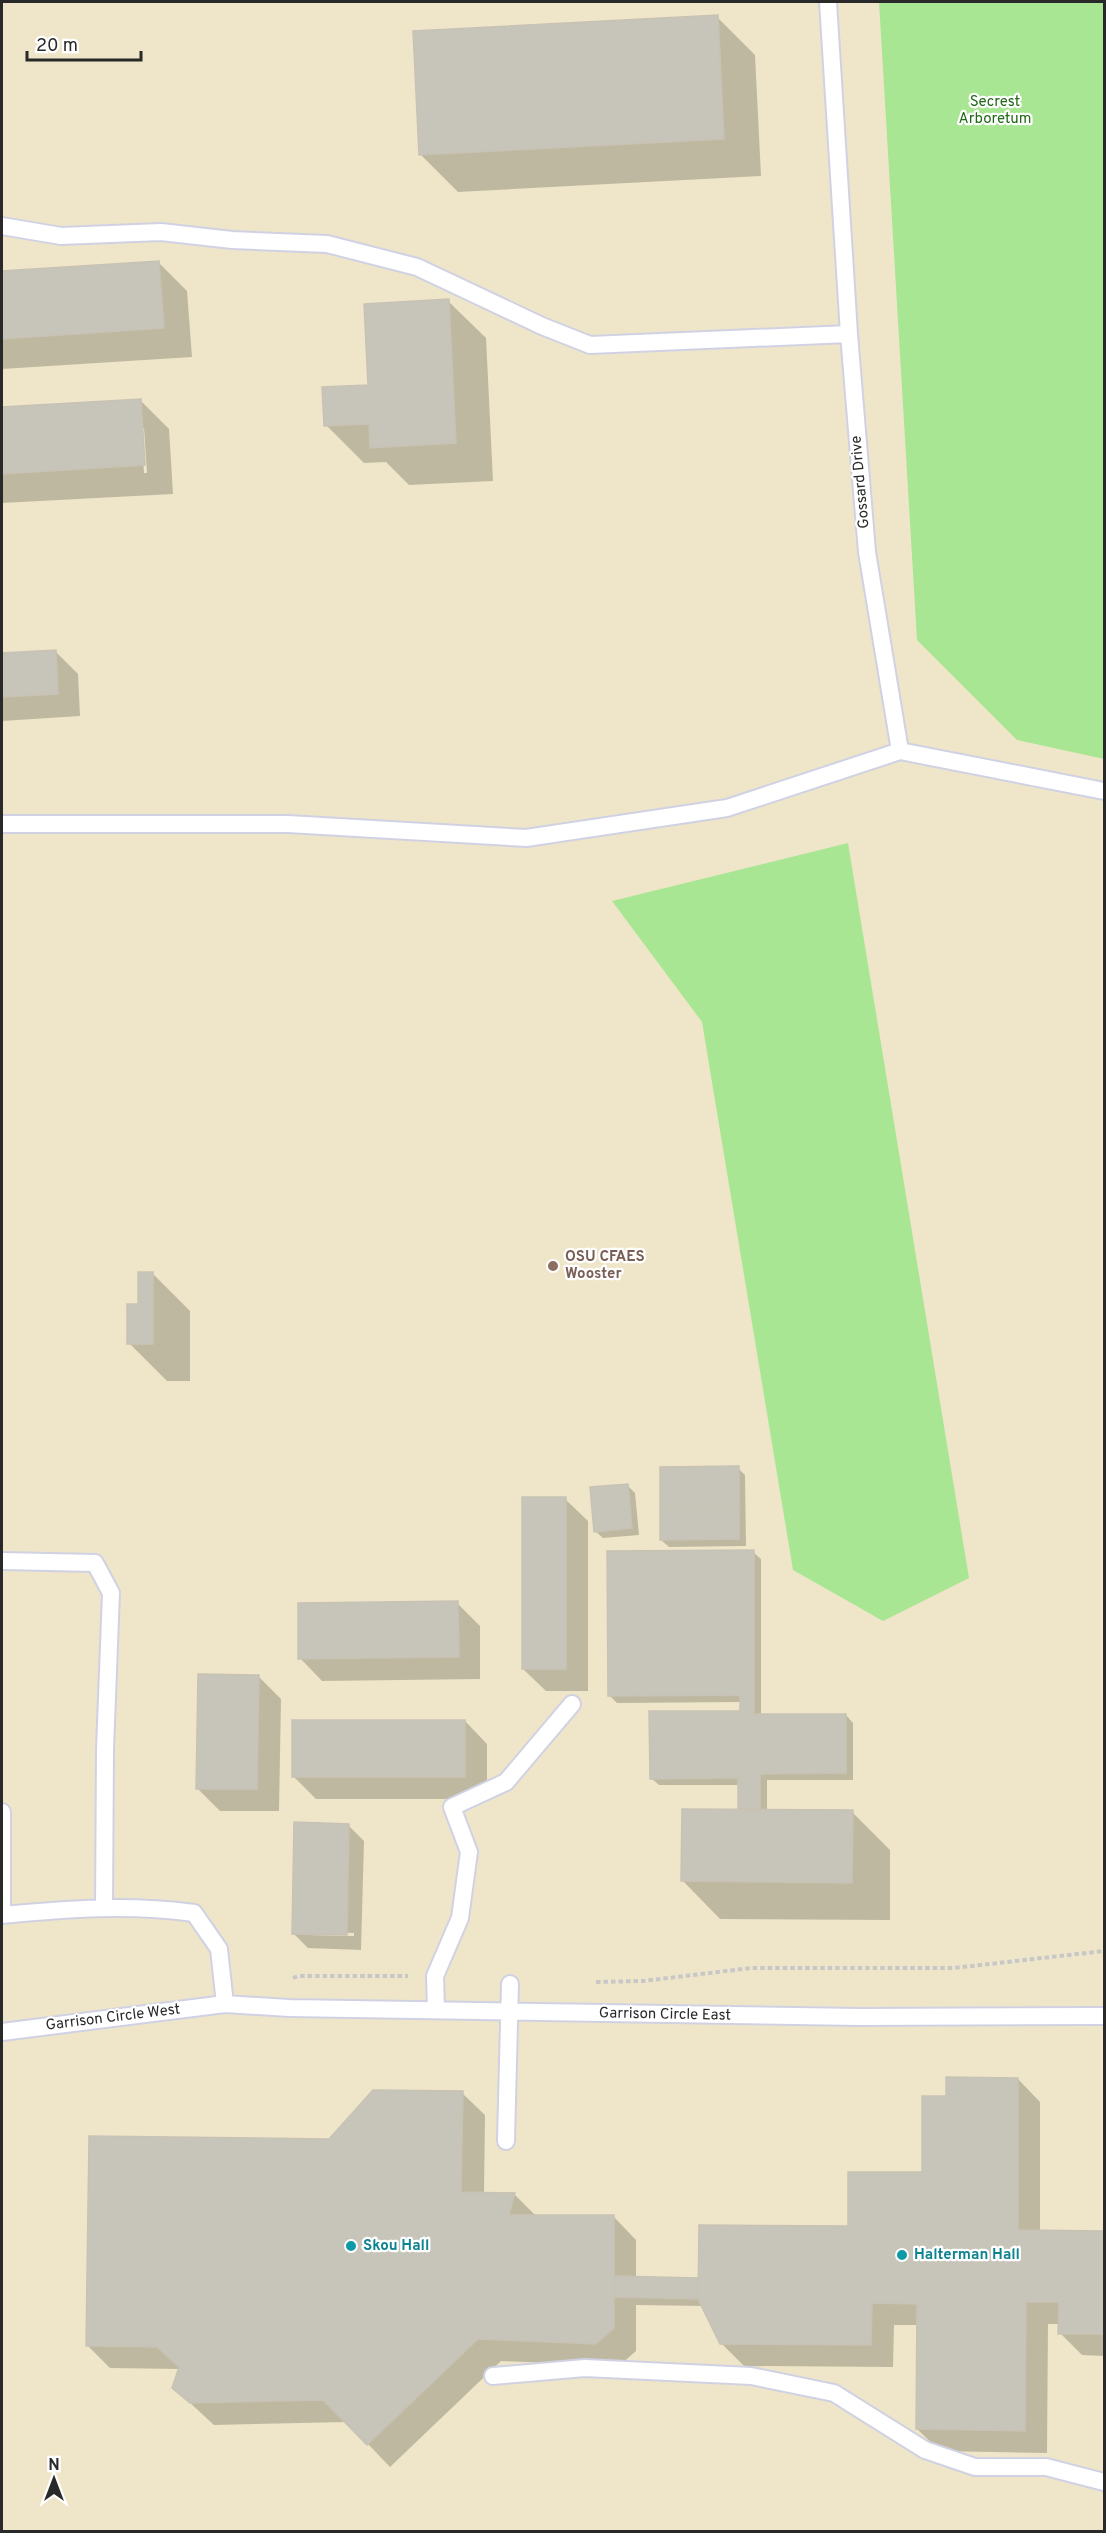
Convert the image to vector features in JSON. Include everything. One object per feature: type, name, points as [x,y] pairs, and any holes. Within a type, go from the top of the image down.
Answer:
[{"type":"lane","name":"Gossard Drive","points":[[828,2],[849,334],[867,552],[900,751]]},
{"type":"lane","points":[[2,226],[61,236],[161,232],[232,240],[327,244],[417,267],[542,326],[590,345],[849,334]]},
{"type":"lane","points":[[2,824],[288,824],[526,838],[727,808],[900,751],[1104,791]]},
{"type":"lane","points":[[2,1561],[95,1563],[111,1593],[105,1749],[104,1907]]},
{"type":"lane","points":[[436,2010],[435,1976],[460,1918],[469,1852],[452,1807],[506,1782],[572,1704]]},
{"type":"lane","points":[[2,1812],[2,1915],[104,1907],[148,1907],[194,1913],[219,1949],[225,2004]]},
{"type":"lane","points":[[506,2141],[510,1984]]},
{"type":"lane","name":"Garrison Circle East","points":[[225,2004],[289,2008],[859,2017],[1104,2016]]},
{"type":"lane","name":"Garrison Circle West","points":[[2,2031],[225,2004]]},
{"type":"lane","points":[[493,2376],[585,2368],[751,2376],[834,2393],[925,2450],[975,2467],[1046,2467],[1104,2482]]},
{"type":"path","points":[[588,1982],[643,1981],[751,1968],[954,1968],[1104,1951]]},
{"type":"path","points":[[288,1980],[298,1976],[435,1976]]},
{"type":"shaded area","name":"OSU CFAES Wooster","points":[[2,2],[1104,2],[1104,2531],[2,2531]]},
{"type":"green space","name":"Secrest Arboretum","points":[[879,2],[1104,2],[1104,759],[1017,740],[917,640]]},
{"type":"green space","points":[[848,843],[969,1578],[883,1621],[793,1570],[702,1022],[612,901]]},
{"type":"building","points":[[718,15],[724,139],[419,155],[413,31]]},
{"type":"building","points":[[159,261],[164,328],[2,339],[2,271]]},
{"type":"building","points":[[449,299],[456,443],[370,448],[369,424],[324,426],[322,387],[368,385],[364,304]]},
{"type":"building","points":[[141,399],[145,465],[2,474],[2,407]]},
{"type":"building","points":[[56,650],[58,694],[2,697],[2,653]]},
{"type":"building","points":[[138,1272],[153,1272],[153,1344],[127,1344],[127,1304],[138,1304]]},
{"type":"building","points":[[739,1466],[739,1507],[660,1507],[660,1467]]},
{"type":"building","points":[[628,1484],[632,1528],[594,1532],[590,1487]]},
{"type":"building","points":[[522,1497],[566,1497],[566,1669],[522,1669]]},
{"type":"building","points":[[660,1507],[739,1507],[739,1539],[660,1540]]},
{"type":"building","points":[[754,1550],[754,1714],[846,1714],[846,1773],[760,1774],[760,1809],[738,1809],[738,1778],[650,1779],[649,1711],[740,1711],[740,1695],[608,1696],[607,1551]]},
{"type":"building","points":[[458,1601],[459,1657],[298,1659],[298,1603]]},
{"type":"building","points":[[198,1674],[259,1675],[257,1789],[196,1789]]},
{"type":"building","points":[[292,1720],[465,1720],[465,1777],[292,1777]]},
{"type":"building","points":[[682,1809],[853,1810],[852,1883],[681,1881]]},
{"type":"building","points":[[294,1822],[349,1824],[347,1935],[292,1934]]},
{"type":"building","name":"Halterman Hall","points":[[946,2077],[1018,2078],[1018,2230],[1104,2231],[1104,2334],[1058,2334],[1059,2302],[1026,2302],[1025,2431],[916,2429],[917,2304],[872,2303],[871,2345],[720,2344],[698,2299],[699,2225],[848,2226],[848,2172],[922,2172],[922,2096],[946,2096]]},
{"type":"building","name":"Skou Hall","points":[[373,2090],[463,2091],[461,2192],[515,2193],[509,2215],[614,2215],[614,2328],[596,2344],[478,2339],[367,2445],[323,2400],[190,2403],[172,2388],[179,2367],[157,2347],[86,2346],[89,2136],[329,2139]]},
{"type":"building","points":[[615,2276],[698,2278],[698,2299],[614,2297]]},
{"type":"place","name":"OSU CFAES Wooster","points":[[553,1266]]},
{"type":"place","name":"Skou Hall","points":[[351,2246]]},
{"type":"place","name":"Halterman Hall","points":[[902,2255]]}]
